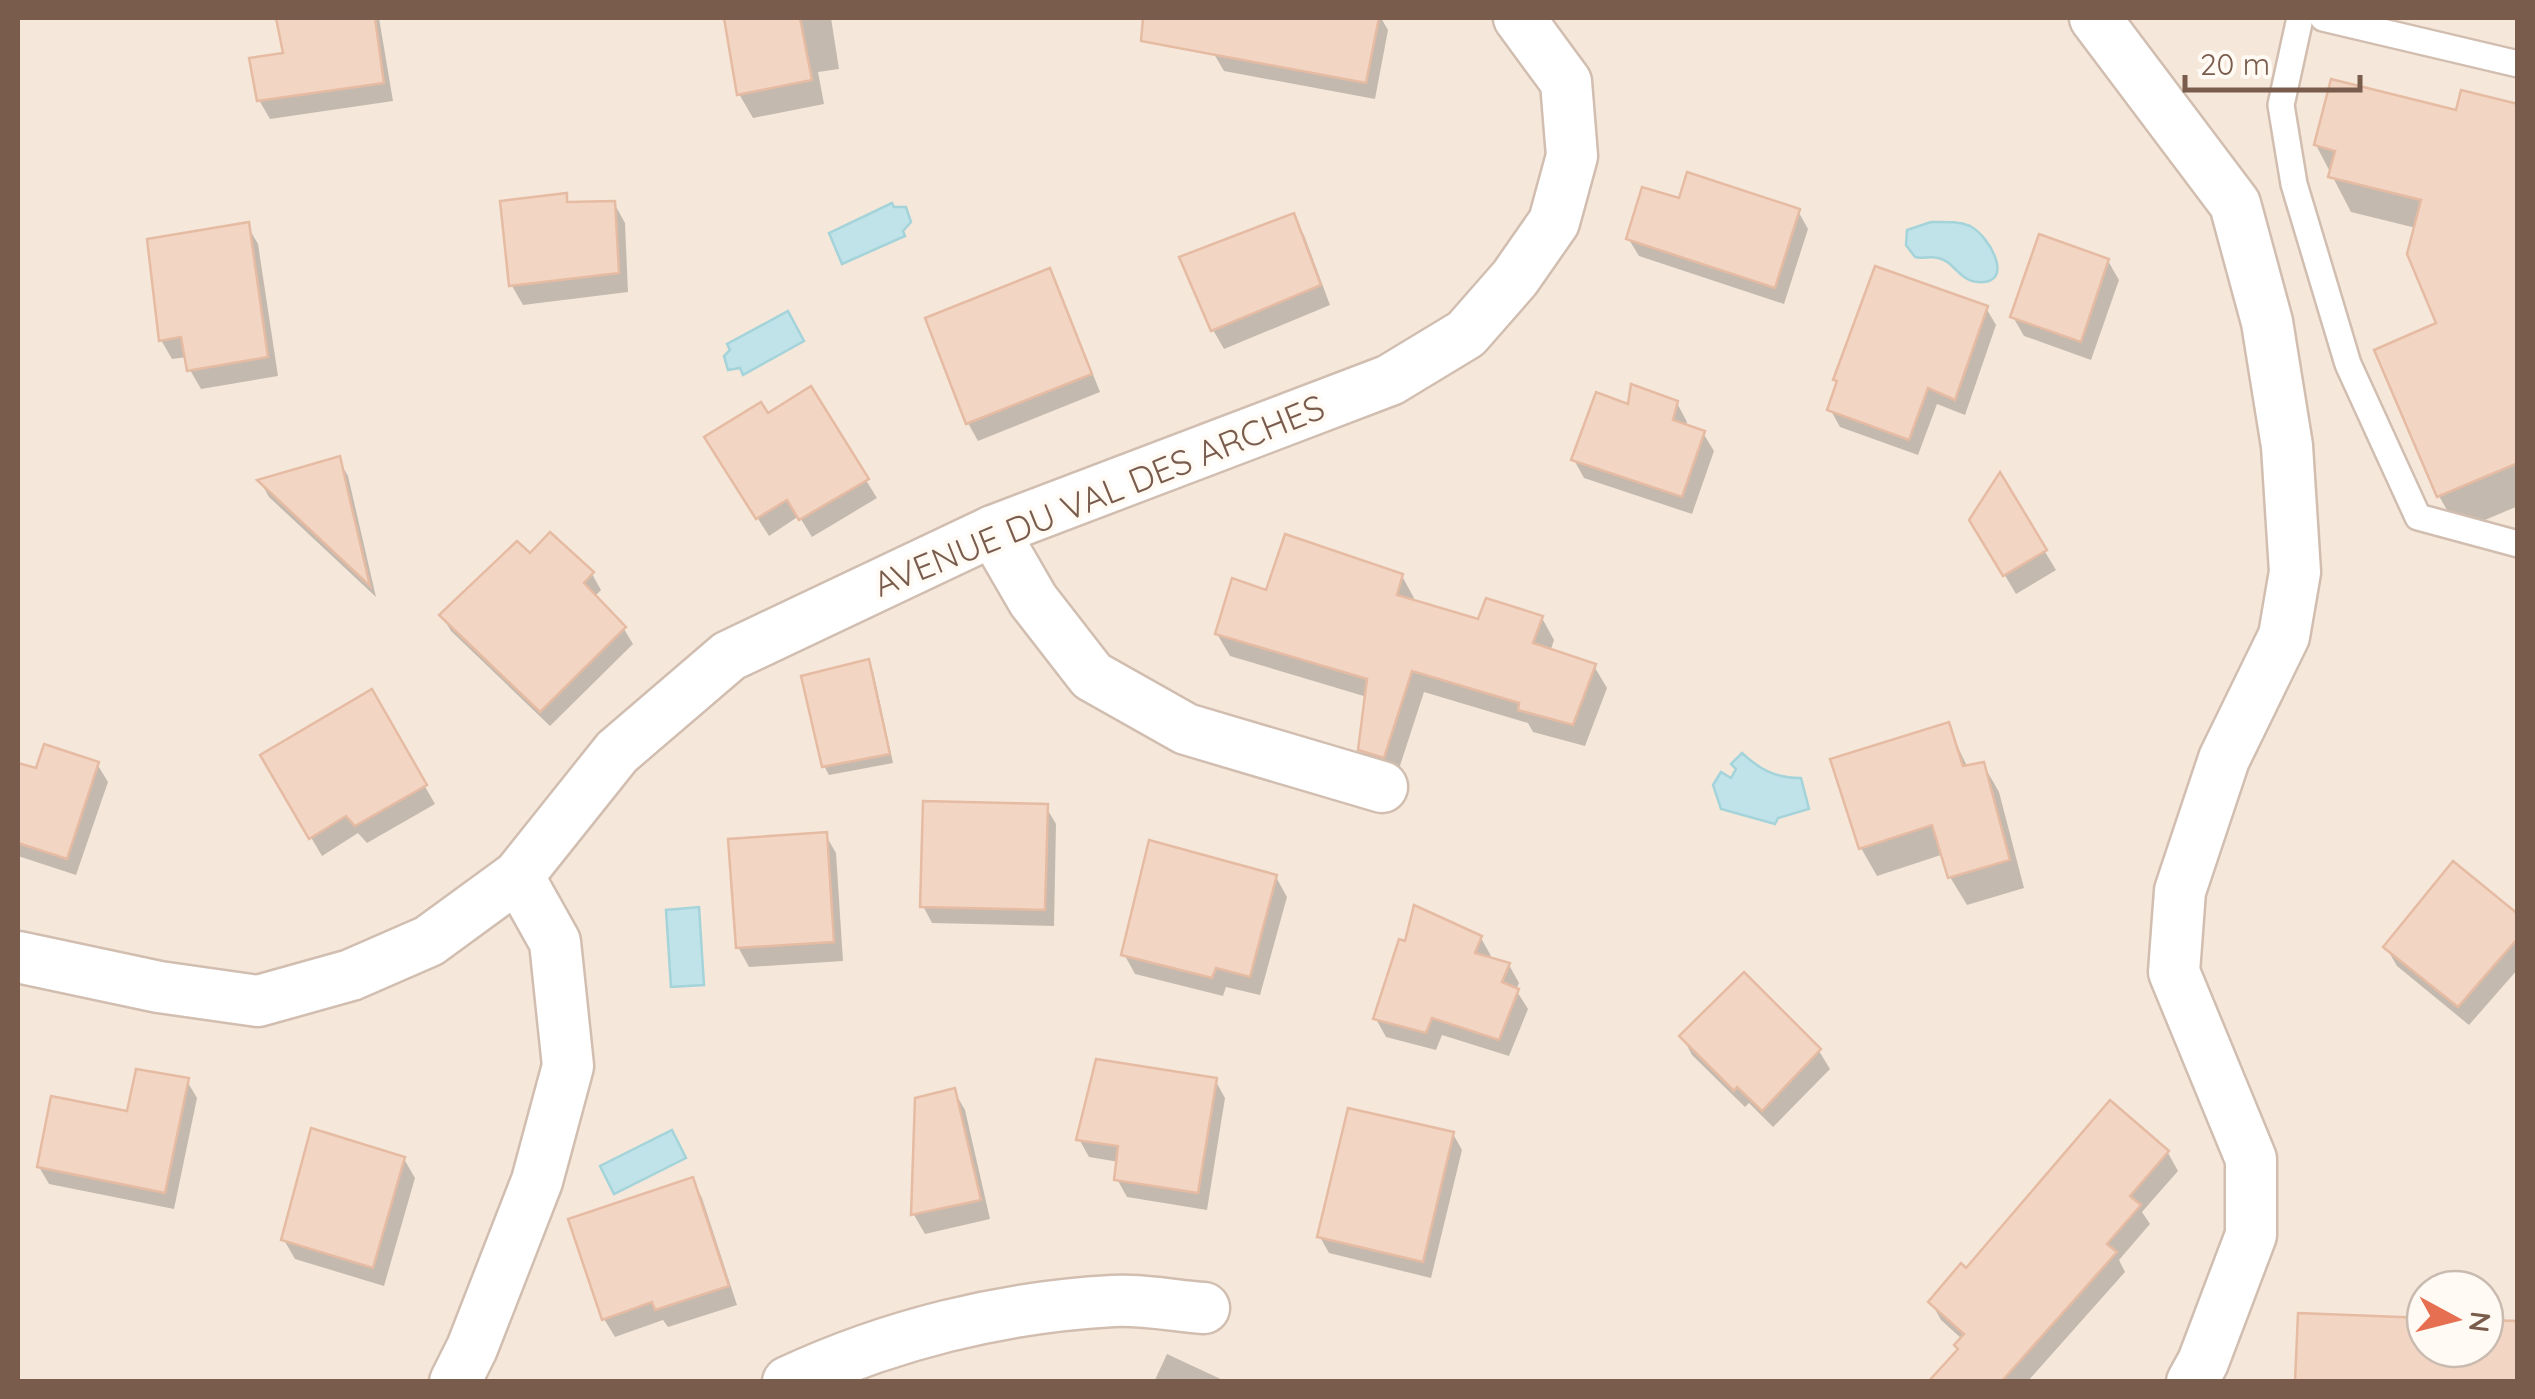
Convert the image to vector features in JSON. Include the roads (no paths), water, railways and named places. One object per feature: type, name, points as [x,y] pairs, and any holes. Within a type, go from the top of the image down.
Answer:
[{"type":"street","name":"AVENUE DU VAL DES ARCHES","points":[[18,957],[159,987],[258,1001],[351,975],[429,941],[518,876],[617,752],[728,656],[993,531],[1390,380],[1466,334],[1515,278],[1554,222],[1572,156],[1566,82],[1519,18]]},
{"type":"street","points":[[2096,18],[2235,204],[2267,322],[2288,446],[2296,572],[2284,636],[2224,759],[2180,891],[2174,972],[2251,1159],[2251,1235],[2192,1382]]},
{"type":"street","points":[[993,531],[1034,600],[1092,676],[1186,729],[1382,787]]},
{"type":"street","points":[[455,1382],[537,1182],[568,1066],[555,942],[518,876]]},
{"type":"street","points":[[788,1382],[842,1356],[987,1316],[1116,1300],[1204,1308]]},
{"type":"lane","points":[[2300,18],[2281,105],[2294,184],[2348,364],[2418,517],[2518,544]]},
{"type":"lane","points":[[2323,18],[2518,64]]},
{"type":"water","points":[[892,203],[894,207],[906,207],[911,222],[903,231],[905,236],[842,264],[829,233]]},
{"type":"water","points":[[1931,222],[1961,223],[1978,231],[1996,259],[1996,276],[1989,281],[1971,281],[1944,260],[1915,257],[1906,245],[1907,230]]},
{"type":"water","points":[[788,311],[804,341],[743,375],[740,368],[728,370],[724,356],[730,350],[727,344]]},
{"type":"water","points":[[1742,753],[1769,772],[1801,778],[1809,809],[1778,818],[1775,824],[1721,809],[1713,785],[1721,772],[1731,778],[1736,769],[1731,764]]},
{"type":"water","points":[[699,907],[704,985],[671,987],[666,910]]},
{"type":"water","points":[[672,1130],[686,1158],[614,1194],[600,1166]]}]
